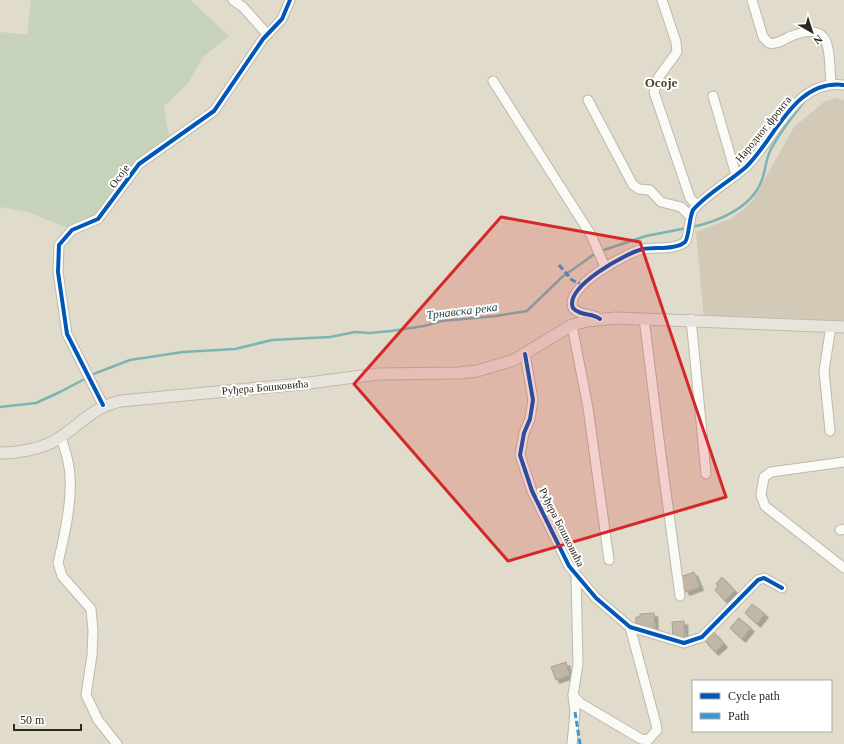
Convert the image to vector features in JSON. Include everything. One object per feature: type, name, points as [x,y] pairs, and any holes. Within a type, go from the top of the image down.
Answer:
[{"type":"main road","name":"Руђера Бошковића","points":[[0,453],[30,450],[45,445],[61,437],[103,405],[134,398],[272,387],[378,374],[468,372],[506,363],[525,354],[572,325],[600,319],[644,318],[844,327]]},
{"type":"street","points":[[233,0],[243,7],[267,34]]},
{"type":"street","name":"Осоје","points":[[103,405],[67,334],[58,272],[59,245],[72,230],[98,218],[139,164],[214,111],[267,34],[282,19],[290,0]]},
{"type":"street","points":[[662,0],[676,42],[677,52],[658,78],[654,92],[690,198],[697,205]]},
{"type":"street","points":[[752,0],[763,37],[769,43],[775,43],[796,34],[807,32],[816,32],[825,37],[831,84]]},
{"type":"street","points":[[493,81],[597,246],[606,267]]},
{"type":"street","name":"Народног фронта","points":[[578,290],[606,267],[637,251],[681,244],[688,239],[690,218],[697,205],[736,175],[760,152],[798,100],[811,91],[831,84],[844,85]]},
{"type":"street","name":"Народног фронта","points":[[713,96],[736,175]]},
{"type":"street","points":[[588,100],[633,185],[639,189],[650,190],[661,202],[681,207],[690,218]]},
{"type":"street","name":"Руђера Бошковића","points":[[578,290],[572,299],[573,308],[577,312],[593,315],[600,319]]},
{"type":"street","points":[[644,318],[660,455],[680,596]]},
{"type":"street","points":[[691,320],[706,474]]},
{"type":"street","points":[[572,325],[588,408],[609,560]]},
{"type":"street","points":[[830,431],[824,371],[831,326]]},
{"type":"street","name":"Руђера Бошковића","points":[[525,354],[533,400],[530,418],[524,433],[520,455],[532,491],[569,566],[596,598],[630,627],[684,643],[702,637],[758,580],[764,578],[782,588]]},
{"type":"street","points":[[61,437],[68,456],[71,477],[67,517],[58,570],[91,609],[93,631],[92,655],[86,695],[98,720],[117,744]]},
{"type":"street","points":[[844,462],[771,472],[764,477],[761,495],[765,506],[844,568]]},
{"type":"street","name":"Руђера Бошковића","points":[[572,744],[575,712],[573,695],[578,664],[576,575]]},
{"type":"street","points":[[573,695],[580,703],[641,739],[648,740],[654,735],[657,730],[656,724],[630,627]]},
{"type":"highlighted area","points":[[501,217],[640,242],[726,497],[508,561],[354,384]]},
{"type":"shaded area","points":[[836,98],[844,100],[844,327],[704,320],[696,232],[732,218],[745,208],[753,200],[794,127],[824,102]]},
{"type":"green space","points":[[31,0],[190,0],[229,36],[203,57],[188,83],[164,106],[170,142],[139,164],[98,219],[72,230],[28,212],[0,207],[0,32],[27,35]]},
{"type":"building","points":[[694,572],[700,587],[686,592],[680,577]]},
{"type":"building","points":[[722,577],[735,591],[725,601],[715,590],[718,586],[716,584]]},
{"type":"building","points":[[752,604],[765,614],[757,624],[745,613]]},
{"type":"building","points":[[654,613],[655,629],[642,629],[641,624],[636,624],[636,617],[640,617],[640,614]]},
{"type":"building","points":[[739,618],[751,628],[742,639],[730,628]]},
{"type":"building","points":[[684,621],[685,637],[673,638],[672,622]]},
{"type":"building","points":[[714,632],[724,644],[715,652],[705,641]]},
{"type":"building","points":[[566,662],[570,675],[556,680],[551,667]]},
{"type":"waterway","name":"Трнавска река","points":[[692,227],[712,222],[732,212],[750,199],[761,182],[769,153],[786,125],[804,102]]},
{"type":"waterway","name":"Трнавска река","points":[[601,251],[646,236],[687,228]]},
{"type":"waterway","name":"Трнавска река","points":[[0,407],[36,403],[96,373],[130,360],[183,352],[235,349],[272,340],[330,337],[355,332],[370,333],[391,331],[424,326],[442,321],[496,316],[527,311],[562,277],[596,253]]},
{"type":"marked path","points":[[559,265],[572,280],[582,285]]},
{"type":"marked path","points":[[575,712],[580,744]]},
{"type":"cycle path","points":[[103,405],[67,334],[58,272],[59,245],[72,230],[98,219],[139,164],[214,111],[263,39],[282,19],[290,0]]},
{"type":"cycle path","points":[[600,319],[594,316],[579,313],[573,308],[573,300],[578,290],[587,281],[611,264],[635,252],[643,249],[676,246],[685,242],[693,210],[705,198],[746,167],[799,101],[812,91],[827,86],[844,85]]},
{"type":"cycle path","points":[[525,354],[533,400],[530,419],[524,433],[520,455],[532,491],[569,566],[596,598],[630,627],[684,643],[702,637],[758,580],[764,578],[782,588]]},
{"type":"district","name":"Осоје","points":[[661,82]]}]
